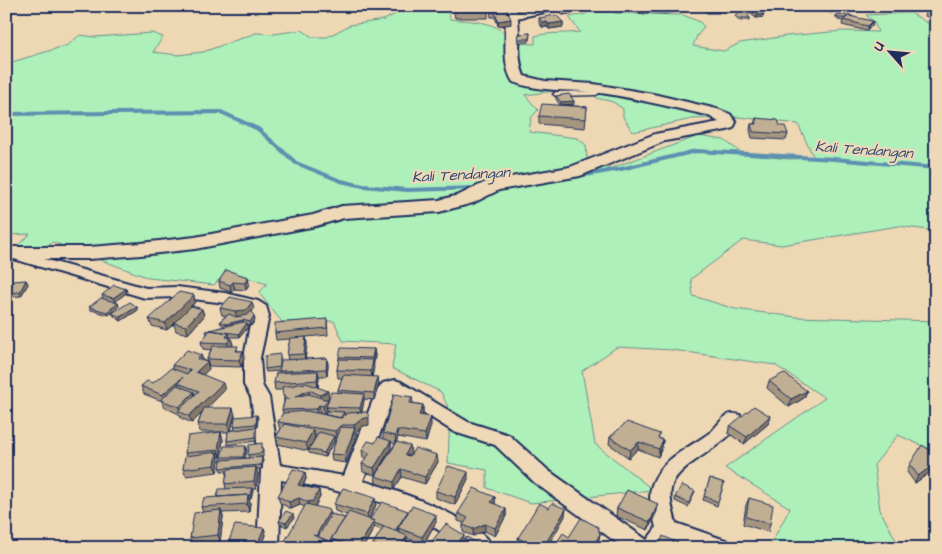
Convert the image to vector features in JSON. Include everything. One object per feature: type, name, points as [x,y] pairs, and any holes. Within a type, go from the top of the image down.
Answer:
[{"type":"street","points":[[9,254],[89,254],[195,243],[316,220],[342,212],[439,206],[466,199],[490,188],[574,172],[661,137],[727,125],[728,122],[724,117],[712,112],[600,88],[534,84],[518,79],[513,71],[510,11],[569,6]]},
{"type":"street","points":[[9,254],[145,293],[177,292],[225,298],[252,304],[260,310],[261,316],[252,358],[253,385],[260,397],[271,471],[268,548]]},
{"type":"street","points":[[351,485],[385,392],[389,387],[395,386],[461,427],[502,440],[542,476],[641,548]]},
{"type":"street","points":[[654,548],[666,529],[659,498],[665,476],[681,460],[719,438],[733,420]]},
{"type":"street","points":[[271,471],[351,485],[389,495],[423,508],[482,548]]},
{"type":"street","points":[[666,529],[720,548]]},
{"type":"lane","points":[[828,6],[860,21]]},
{"type":"lane","points":[[556,94],[596,93],[600,88]]},
{"type":"green space","points":[[425,6],[447,6],[450,19],[485,23],[500,30],[511,43],[535,44],[535,36],[580,32],[569,17],[586,14],[592,9],[613,9],[615,13],[683,15],[700,22],[704,27],[697,36],[693,46],[724,51],[740,43],[787,36],[842,31],[878,32],[874,22],[866,15],[911,13],[929,24],[936,24],[936,231],[898,226],[782,245],[743,240],[691,279],[693,296],[735,309],[796,317],[936,321],[936,452],[898,435],[874,465],[880,510],[900,548],[781,548],[771,544],[790,508],[725,468],[825,398],[775,365],[673,350],[617,347],[582,371],[595,444],[653,490],[531,503],[487,488],[487,470],[448,463],[450,412],[441,392],[392,368],[396,344],[343,341],[334,321],[282,322],[259,293],[267,284],[227,271],[214,285],[149,278],[53,242],[39,250],[16,247],[30,234],[6,235],[6,64],[68,45],[80,35],[95,37],[152,33],[163,37],[153,52],[178,55],[203,52],[256,33],[274,34],[302,30],[312,37],[327,37],[350,25],[384,20],[399,12]],"holes":[[[562,90],[582,91],[593,94],[597,98],[613,102],[623,109],[623,117],[633,132],[692,119],[739,117],[798,124],[814,158],[789,159],[743,154],[724,140],[698,136],[609,169],[587,158],[586,145],[577,138],[529,132],[531,118],[538,110],[525,95]]]},
{"type":"building","points":[[454,6],[488,6],[488,11],[455,11]]},
{"type":"building","points":[[505,6],[511,19],[498,21],[495,13],[498,12],[491,12],[490,7]]},
{"type":"building","points":[[584,6],[563,10],[559,7]]},
{"type":"building","points":[[634,6],[648,6],[649,9],[635,8]]},
{"type":"building","points":[[652,6],[666,6],[668,9],[652,9]]},
{"type":"building","points":[[666,6],[677,6],[680,10],[668,10]]},
{"type":"building","points":[[703,6],[714,6],[719,10],[707,11]]},
{"type":"building","points":[[861,6],[871,6],[874,8],[865,9]]},
{"type":"building","points":[[883,6],[904,6],[906,8],[886,8]]},
{"type":"building","points":[[922,6],[936,7],[936,10],[926,10]]},
{"type":"building","points":[[823,7],[836,8],[831,11]]},
{"type":"building","points":[[748,9],[755,9],[764,14],[757,15]]},
{"type":"building","points":[[936,10],[936,15],[927,11]]},
{"type":"building","points":[[746,13],[750,18],[740,18],[736,14]]},
{"type":"building","points":[[556,15],[563,22],[549,24],[542,22],[539,18]]},
{"type":"building","points":[[836,15],[846,15],[847,17],[838,18]]},
{"type":"building","points":[[849,16],[873,21],[868,26],[843,20]]},
{"type":"building","points":[[530,33],[529,39],[518,39],[519,34]]},
{"type":"building","points":[[569,94],[574,101],[561,102],[556,96]]},
{"type":"building","points":[[542,104],[587,107],[586,119],[539,116]]},
{"type":"building","points":[[756,118],[778,120],[780,126],[785,126],[788,134],[753,132],[751,124],[757,124]]},
{"type":"building","points":[[226,270],[248,277],[245,283],[233,282],[230,285],[219,281]]},
{"type":"building","points":[[26,280],[20,292],[6,293],[13,281]]},
{"type":"building","points":[[114,285],[126,289],[113,298],[102,295]]},
{"type":"building","points":[[179,292],[194,295],[165,323],[149,319]]},
{"type":"building","points":[[230,297],[252,302],[246,310],[235,311],[220,308]]},
{"type":"building","points":[[101,298],[118,303],[107,312],[89,307]]},
{"type":"building","points":[[130,302],[137,307],[120,317],[112,313]]},
{"type":"building","points":[[191,306],[202,309],[186,326],[174,323]]},
{"type":"building","points":[[252,311],[254,316],[250,322],[243,320],[226,324],[220,321],[229,314],[236,317],[247,315]]},
{"type":"building","points":[[327,319],[327,328],[275,333],[275,323]]},
{"type":"building","points":[[243,322],[247,323],[239,334],[210,330]]},
{"type":"building","points":[[210,330],[229,333],[226,337],[231,338],[227,343],[201,342]]},
{"type":"building","points":[[306,337],[304,354],[287,355],[290,338]]},
{"type":"building","points":[[213,346],[238,346],[236,351],[243,351],[239,360],[207,359]]},
{"type":"building","points":[[341,348],[374,349],[372,358],[339,357]]},
{"type":"building","points":[[187,350],[201,355],[197,359],[207,362],[196,372],[223,383],[189,416],[178,411],[199,391],[178,383],[183,377],[162,395],[141,386],[147,381],[153,383],[171,368],[187,374],[191,370],[172,365]]},
{"type":"building","points":[[280,354],[280,367],[265,369],[265,356]]},
{"type":"building","points":[[327,358],[326,369],[279,371],[281,360]]},
{"type":"building","points":[[339,359],[373,360],[371,371],[337,370]]},
{"type":"building","points":[[318,371],[317,380],[274,383],[276,373]]},
{"type":"building","points":[[784,373],[807,391],[791,399],[769,381]]},
{"type":"building","points":[[343,375],[378,377],[374,393],[338,390]]},
{"type":"building","points":[[306,383],[328,391],[320,395],[309,390],[295,397],[308,394],[328,400],[323,406],[319,405],[316,409],[282,410],[285,399],[290,399],[283,396],[282,387]]},
{"type":"building","points":[[177,385],[194,392],[179,407],[161,400]]},
{"type":"building","points":[[331,392],[364,394],[360,408],[326,407]]},
{"type":"building","points":[[394,394],[412,397],[410,403],[423,405],[419,415],[431,417],[425,434],[397,430],[395,436],[383,433]]},
{"type":"building","points":[[754,406],[770,416],[747,437],[730,426]]},
{"type":"building","points":[[204,408],[233,408],[228,424],[198,424]]},
{"type":"building","points":[[306,411],[342,418],[347,413],[367,412],[369,417],[362,419],[354,425],[341,425],[335,431],[278,422],[283,413]]},
{"type":"building","points":[[326,411],[344,412],[340,418],[325,415]]},
{"type":"building","points":[[257,415],[256,424],[234,426],[235,417]]},
{"type":"building","points":[[627,422],[660,434],[658,438],[663,440],[659,449],[639,442],[630,450],[610,437]]},
{"type":"building","points":[[284,424],[313,430],[306,443],[276,437]]},
{"type":"building","points":[[256,427],[256,437],[227,441],[228,431]]},
{"type":"building","points":[[341,427],[355,428],[345,455],[331,454]]},
{"type":"building","points":[[221,432],[218,450],[185,453],[188,436]]},
{"type":"building","points":[[319,432],[334,436],[324,453],[309,449]]},
{"type":"building","points":[[378,437],[391,441],[374,468],[362,464],[370,453],[362,450],[368,441],[375,443]]},
{"type":"building","points":[[397,442],[410,446],[405,455],[410,456],[415,448],[437,455],[425,477],[401,469],[394,482],[375,476]]},
{"type":"building","points":[[262,443],[262,453],[248,455],[249,445]]},
{"type":"building","points":[[922,445],[936,454],[936,463],[918,476],[910,464]]},
{"type":"building","points":[[224,446],[246,446],[243,457],[221,457]]},
{"type":"building","points":[[217,452],[215,465],[183,469],[185,456]]},
{"type":"building","points":[[262,457],[261,465],[220,468],[221,460]]},
{"type":"building","points":[[448,466],[468,472],[455,497],[436,491]]},
{"type":"building","points":[[256,467],[254,481],[225,484],[228,469]]},
{"type":"building","points":[[293,469],[305,472],[298,485],[319,490],[313,501],[308,502],[299,498],[289,502],[278,496]]},
{"type":"building","points":[[710,478],[724,483],[718,502],[704,496]]},
{"type":"building","points":[[682,485],[695,491],[689,503],[675,497]]},
{"type":"building","points":[[252,488],[250,495],[217,497],[219,489]]},
{"type":"building","points":[[343,488],[375,498],[367,514],[334,504]]},
{"type":"building","points":[[474,488],[495,497],[491,502],[506,509],[495,528],[485,524],[473,529],[463,525],[468,518],[458,513]]},
{"type":"building","points":[[627,490],[658,504],[650,522],[617,508]]},
{"type":"building","points":[[248,495],[247,504],[201,507],[204,498]]},
{"type":"building","points":[[749,498],[773,505],[770,524],[746,517]]},
{"type":"building","points":[[382,502],[408,511],[395,531],[374,523],[370,519]]},
{"type":"building","points":[[539,503],[549,508],[552,503],[566,509],[543,548],[538,548],[518,538]]},
{"type":"building","points":[[306,504],[330,510],[316,536],[313,535],[324,539],[320,548],[281,548]]},
{"type":"building","points":[[412,506],[436,515],[422,537],[398,528]]},
{"type":"building","points":[[221,510],[218,535],[190,538],[194,513]]},
{"type":"building","points":[[286,511],[293,514],[286,523],[279,521]]},
{"type":"building","points":[[349,512],[374,521],[358,548],[344,548],[346,544],[331,539]]},
{"type":"building","points":[[331,514],[345,518],[331,539],[332,542],[318,537]]},
{"type":"building","points":[[581,518],[598,527],[600,534],[592,548],[553,548],[563,533],[569,537]]},
{"type":"building","points":[[446,524],[464,535],[454,548],[426,548]]},
{"type":"building","points":[[235,525],[264,528],[258,543],[229,541]]},
{"type":"building","points":[[384,526],[407,536],[400,548],[383,548],[373,544]]},
{"type":"building","points":[[663,536],[687,548],[658,548]]},
{"type":"building","points":[[467,537],[485,548],[458,548]]},
{"type":"building","points":[[609,541],[629,548],[607,548]]},
{"type":"building","points":[[212,544],[244,544],[243,548],[210,548]]},
{"type":"waterway","name":"Kali Tendangan","points":[[6,114],[221,112],[258,129],[296,163],[341,181],[363,186],[407,190],[478,188]]},
{"type":"waterway","name":"Kali Tendangan","points":[[525,185],[621,169],[696,151],[834,159],[936,168]]}]
